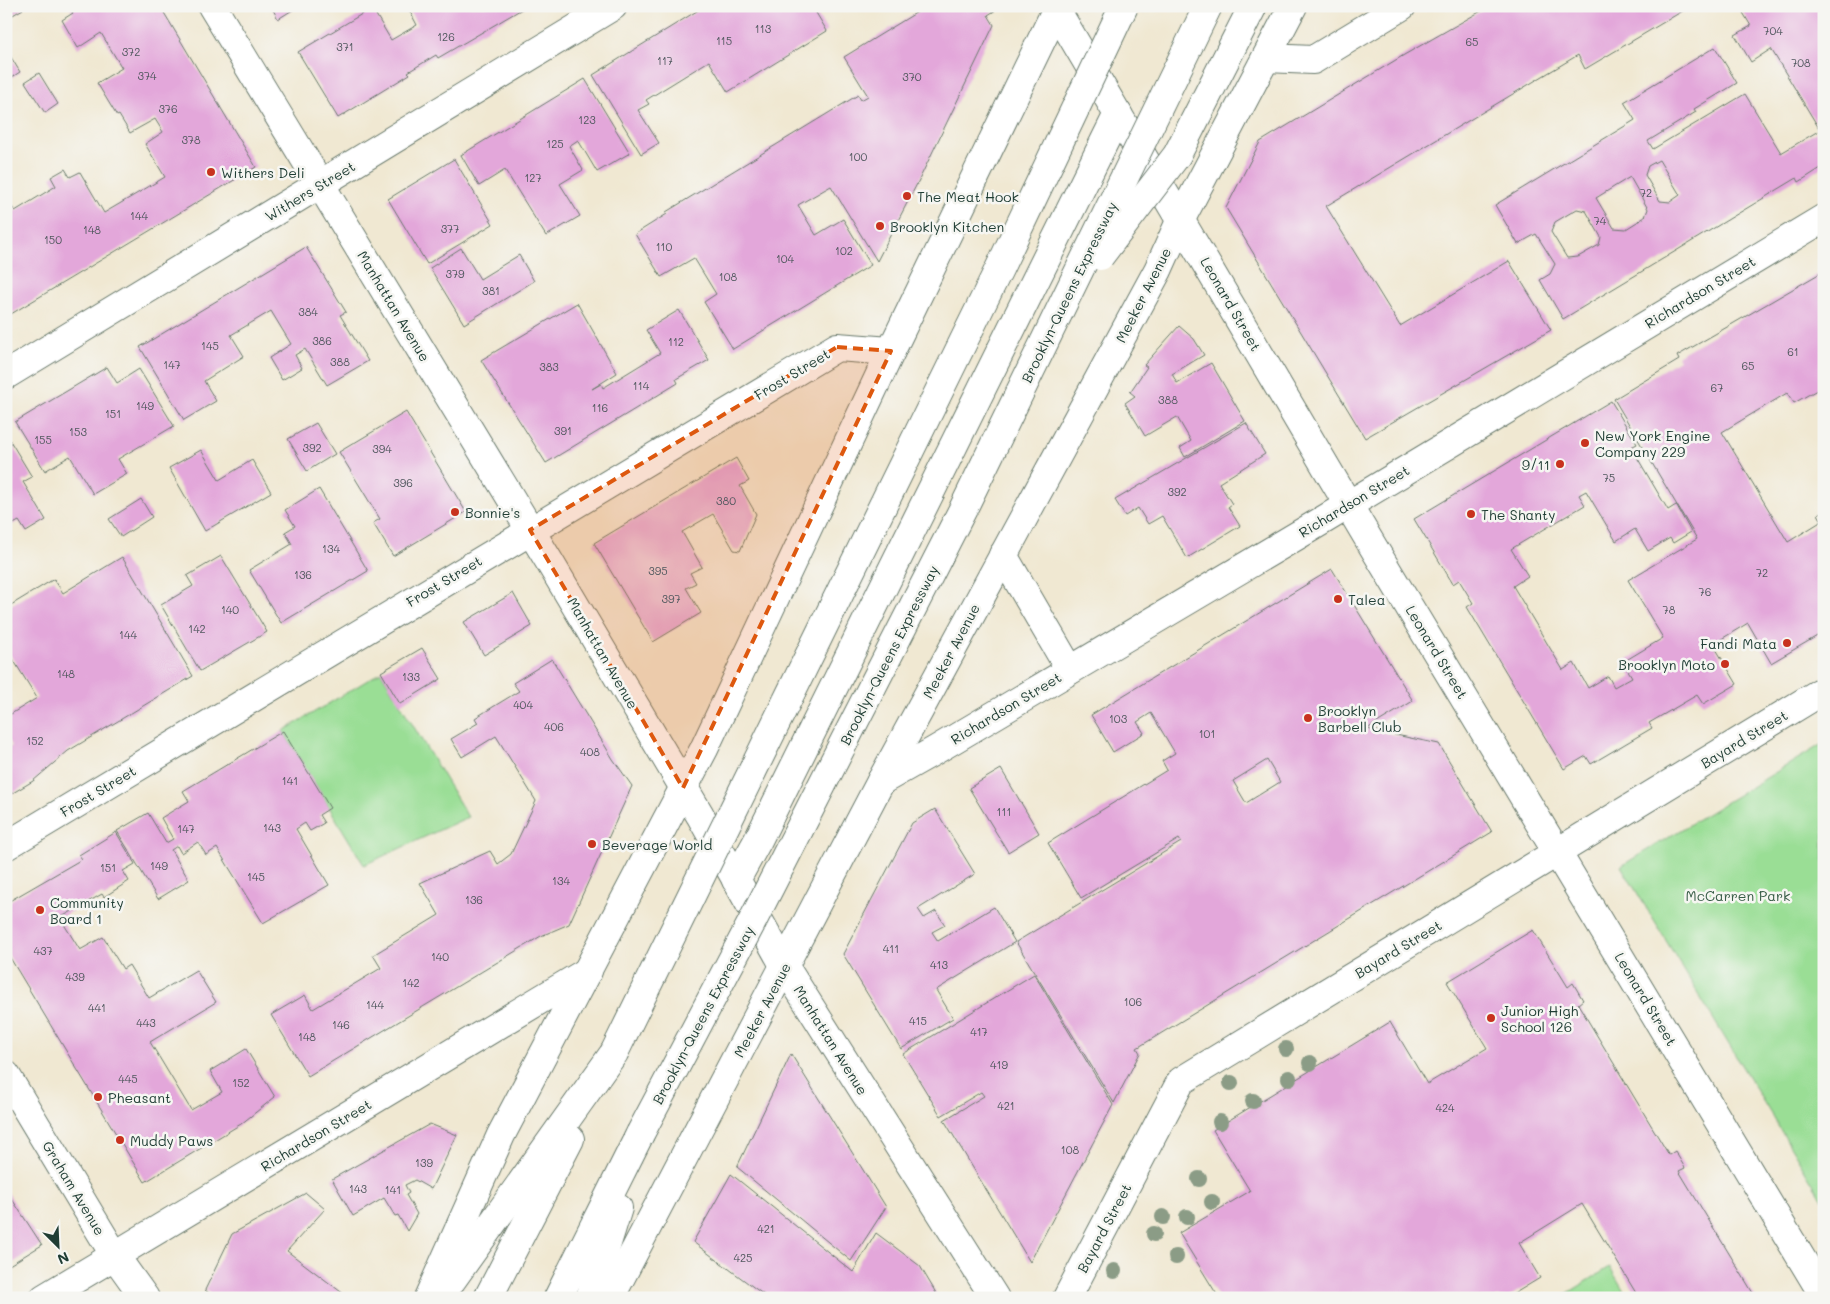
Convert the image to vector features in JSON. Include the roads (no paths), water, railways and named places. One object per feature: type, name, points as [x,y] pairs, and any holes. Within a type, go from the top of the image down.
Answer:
[{"type":"main road","name":"Manhattan Avenue","points":[[212,6],[530,530],[683,788],[785,967],[995,1298]]},
{"type":"main road","name":"Withers Street","points":[[6,375],[613,6]]},
{"type":"main road","points":[[488,1298],[614,1053],[1000,267],[1124,6]]},
{"type":"main road","name":"Brooklyn-Queens Expressway","points":[[558,1298],[640,1134],[751,924],[950,535],[1208,6]]},
{"type":"main road","points":[[1063,305],[1176,154],[1253,6]]},
{"type":"main road","name":"Meeker Avenue","points":[[610,1298],[881,781],[1158,270],[1180,220],[1293,6]]},
{"type":"main road","points":[[1266,58],[1313,60],[1402,6]]},
{"type":"main road","points":[[428,1298],[501,1135],[704,749],[891,351],[1056,7]]},
{"type":"main road","name":"Leonard Street","points":[[1056,7],[1348,505],[1824,1296]]},
{"type":"main road","points":[[736,880],[758,840],[1118,114]]},
{"type":"main road","name":"Richardson Street","points":[[881,781],[1348,505],[1824,218]]},
{"type":"main road","name":"Frost Street","points":[[6,846],[837,347],[891,351]]},
{"type":"main road","points":[[1003,555],[1070,670]]},
{"type":"main road","name":"Bayard Street","points":[[1067,1298],[1181,1081],[1824,690]]},
{"type":"main road","name":"Richardson Street","points":[[44,1298],[588,971]]},
{"type":"main road","points":[[439,1298],[614,1053]]},
{"type":"main road","name":"Graham Avenue","points":[[6,1075],[115,1256],[145,1298]]},
{"type":"main road","points":[[590,1298],[640,1134]]},
{"type":"place","name":"Withers Deli","points":[[211,172]]},
{"type":"place","name":"The Meat Hook","points":[[907,196]]},
{"type":"place","name":"Brooklyn Kitchen","points":[[880,226]]},
{"type":"place","name":"New York Engine Company 229","points":[[1585,443]]},
{"type":"place","name":"9/11","points":[[1560,464]]},
{"type":"place","name":"Bonnie's","points":[[455,512]]},
{"type":"place","name":"The Shanty","points":[[1471,514]]},
{"type":"place","name":"Talea","points":[[1338,599]]},
{"type":"place","name":"Fandi Mata","points":[[1787,643]]},
{"type":"place","name":"Brooklyn Moto","points":[[1725,664]]},
{"type":"place","name":"Brooklyn Barbell Club","points":[[1308,718]]},
{"type":"place","name":"Beverage World","points":[[592,844]]},
{"type":"place","name":"Community Board 1","points":[[40,910]]},
{"type":"place","name":"Junior High School 126","points":[[1491,1018]]},
{"type":"place","name":"Pheasant","points":[[98,1097]]},
{"type":"place","name":"Muddy Paws","points":[[120,1140]]},
{"type":"park label","name":"McCarren Park","points":[[1738,895]]}]
